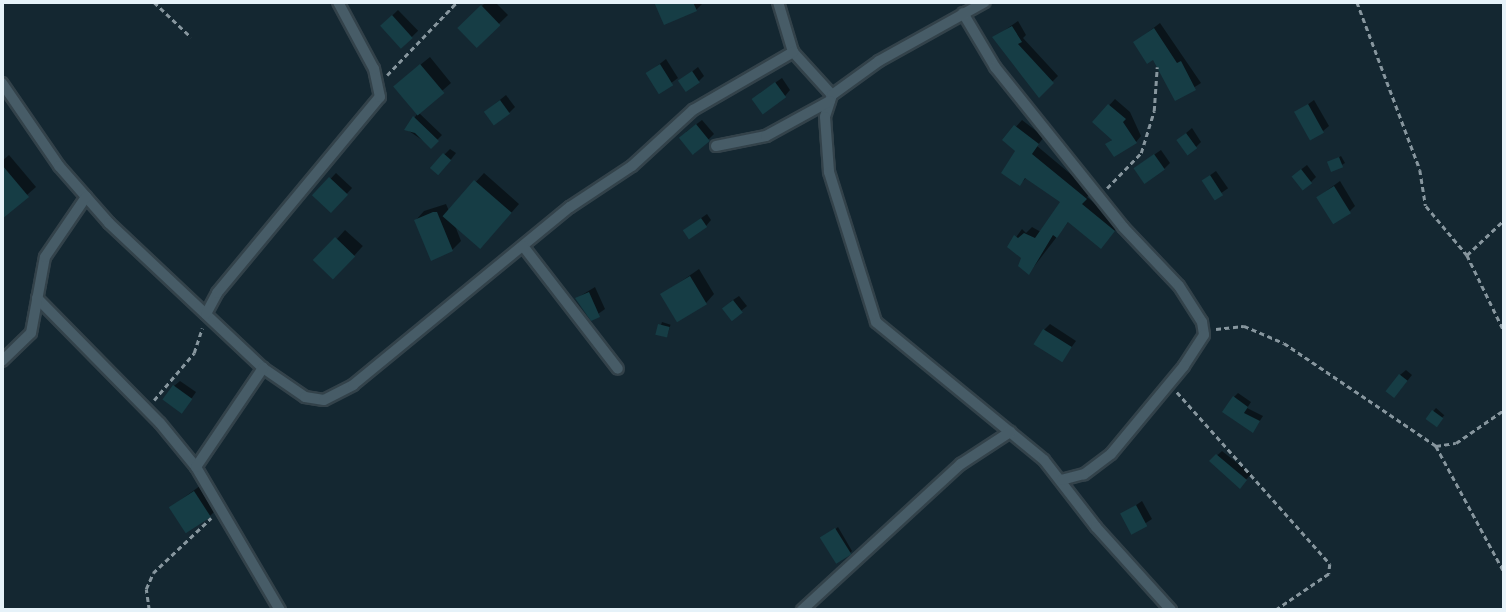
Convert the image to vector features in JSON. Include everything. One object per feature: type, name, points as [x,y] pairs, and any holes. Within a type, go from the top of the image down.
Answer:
[{"type":"street","points":[[206,314],[217,292],[380,97],[379,82],[338,2]]},
{"type":"street","points":[[778,2],[793,52],[831,98]]},
{"type":"street","points":[[716,145],[766,136],[786,128],[879,61],[985,2]]},
{"type":"street","points":[[963,13],[995,67],[1100,196],[1179,286],[1202,322],[1204,335],[1170,385],[1111,454],[1084,474],[1062,481]]},
{"type":"street","points":[[2,83],[86,198],[263,368],[305,397],[324,400],[340,393],[595,189],[632,166],[693,110],[793,52]]},
{"type":"street","points":[[831,98],[825,117],[829,172],[876,322],[1010,432],[1062,481],[1096,527],[1171,610]]},
{"type":"street","points":[[2,361],[31,333],[45,257],[86,198]]},
{"type":"street","points":[[523,246],[618,369]]},
{"type":"street","points":[[37,298],[146,408],[196,467],[218,511],[280,610]]},
{"type":"street","points":[[196,467],[263,368]]},
{"type":"street","points":[[802,610],[961,464],[1010,432]]},
{"type":"path","points":[[154,2],[191,37]]},
{"type":"path","points":[[379,82],[457,2]]},
{"type":"path","points":[[1357,2],[1420,170],[1426,206],[1467,255],[1504,331]]},
{"type":"path","points":[[1100,196],[1141,153],[1154,111],[1157,67]]},
{"type":"path","points":[[1467,255],[1504,220]]},
{"type":"path","points":[[146,408],[194,353],[206,314]]},
{"type":"path","points":[[1204,335],[1230,324],[1284,343],[1436,446],[1504,572]]},
{"type":"path","points":[[1170,385],[1330,564],[1329,574],[1276,610]]},
{"type":"path","points":[[1436,446],[1456,443],[1504,410]]},
{"type":"path","points":[[149,610],[146,589],[153,573],[218,511]]},
{"type":"building","points":[[654,2],[693,2],[697,11],[664,25]]},
{"type":"building","points":[[481,5],[500,25],[477,48],[457,28]]},
{"type":"building","points":[[392,15],[413,38],[401,49],[380,26]]},
{"type":"building","points":[[1012,26],[1022,42],[1018,44],[1054,83],[1039,98],[992,37]]},
{"type":"building","points":[[1154,28],[1177,63],[1181,61],[1196,90],[1175,101],[1153,60],[1147,64],[1133,42]]},
{"type":"building","points":[[420,64],[444,93],[418,116],[393,86]]},
{"type":"building","points":[[660,64],[673,85],[659,94],[646,73]]},
{"type":"building","points":[[692,71],[700,83],[686,92],[678,81]]},
{"type":"building","points":[[775,82],[786,97],[763,114],[752,99]]},
{"type":"building","points":[[500,100],[510,114],[494,126],[484,112]]},
{"type":"building","points":[[1108,104],[1126,119],[1123,122],[1137,143],[1114,157],[1105,144],[1112,140],[1092,122]]},
{"type":"building","points":[[1308,104],[1324,133],[1310,141],[1294,112]]},
{"type":"building","points":[[413,116],[439,141],[431,149],[415,133],[404,130]]},
{"type":"building","points":[[696,124],[710,141],[693,155],[679,138]]},
{"type":"building","points":[[1014,125],[1039,144],[1032,154],[1087,199],[1082,204],[1115,231],[1101,249],[1068,222],[1057,238],[1053,235],[1029,275],[1018,266],[1021,258],[1007,247],[1014,235],[1018,238],[1024,233],[1035,238],[1060,202],[1025,178],[1020,186],[1001,173],[1015,151],[1002,140]]},
{"type":"building","points":[[1186,133],[1197,148],[1187,155],[1176,140]]},
{"type":"building","points":[[443,153],[451,160],[438,175],[430,168]]},
{"type":"building","points":[[1154,154],[1165,170],[1144,184],[1134,168]]},
{"type":"building","points":[[1339,157],[1343,167],[1331,172],[1327,162]]},
{"type":"building","points":[[2,165],[29,197],[2,219]]},
{"type":"building","points":[[1301,169],[1312,183],[1303,191],[1292,176]]},
{"type":"building","points":[[1210,175],[1223,195],[1215,201],[1202,180]]},
{"type":"building","points":[[329,177],[348,195],[331,213],[312,195]]},
{"type":"building","points":[[474,180],[512,213],[480,249],[443,216]]},
{"type":"building","points":[[1334,186],[1351,213],[1333,224],[1316,197]]},
{"type":"building","points":[[437,212],[453,251],[431,261],[414,220]]},
{"type":"building","points":[[701,218],[707,227],[689,239],[683,230]]},
{"type":"building","points":[[335,237],[355,256],[333,279],[313,260]]},
{"type":"building","points":[[690,276],[707,304],[677,322],[660,294]]},
{"type":"building","points":[[589,292],[600,317],[591,321],[575,298]]},
{"type":"building","points":[[733,300],[743,313],[732,321],[722,309]]},
{"type":"building","points":[[658,324],[670,327],[667,338],[655,335]]},
{"type":"building","points":[[1043,329],[1072,347],[1062,362],[1033,344]]},
{"type":"building","points":[[1399,374],[1408,381],[1394,398],[1385,391]]},
{"type":"building","points":[[173,385],[192,399],[182,414],[162,400]]},
{"type":"building","points":[[1233,396],[1248,407],[1244,413],[1260,421],[1253,433],[1222,412]]},
{"type":"building","points":[[1432,410],[1443,418],[1437,427],[1426,419]]},
{"type":"building","points":[[1216,454],[1247,480],[1240,489],[1209,461]]},
{"type":"building","points":[[194,491],[211,517],[186,533],[169,507]]},
{"type":"building","points":[[1136,505],[1147,526],[1131,535],[1120,513]]},
{"type":"building","points":[[835,528],[851,554],[836,564],[820,538]]}]
